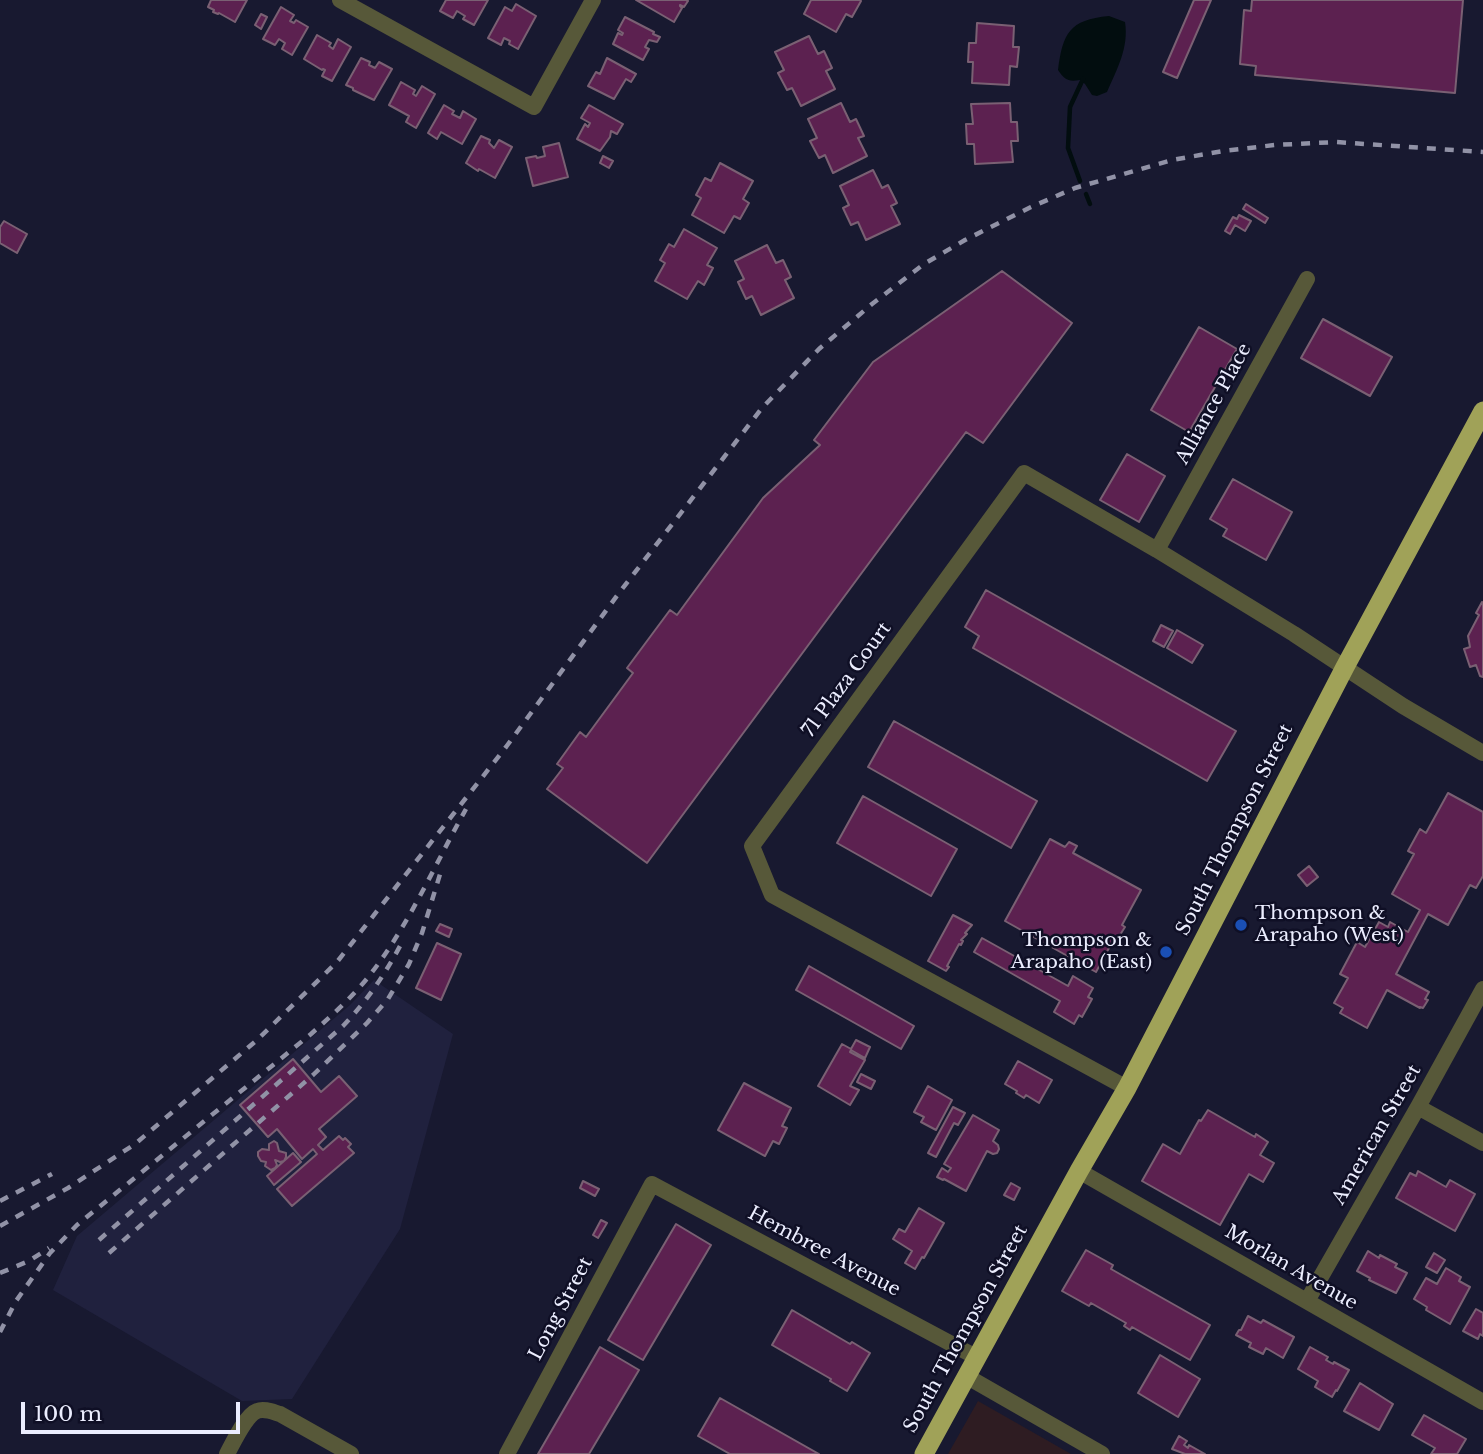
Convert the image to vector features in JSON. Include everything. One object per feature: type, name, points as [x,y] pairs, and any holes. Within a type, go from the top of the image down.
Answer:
[{"type":"highway","name":"South Thompson Street","points":[[924,1454],[1127,1087],[1345,667],[1483,411]]},
{"type":"street","points":[[340,0],[534,107],[593,0]]},
{"type":"street","name":"Alliance Place","points":[[1157,550],[1307,279]]},
{"type":"street","name":"71 Plaza Court","points":[[1127,1087],[772,895],[752,846],[1024,473],[1157,550],[1483,753]]},
{"type":"street","name":"American Street","points":[[1307,1301],[1483,989]]},
{"type":"street","points":[[1418,1107],[1483,1143]]},
{"type":"street","name":"Morlan Avenue","points":[[1079,1171],[1483,1402]]},
{"type":"street","name":"Hembree Avenue","points":[[652,1184],[976,1356]]},
{"type":"street","name":"Long Street","points":[[507,1454],[652,1184]]},
{"type":"street","points":[[966,1376],[1102,1454]]},
{"type":"street","points":[[228,1454],[251,1415],[257,1410],[280,1414],[351,1454]]},
{"type":"shaded area","points":[[1109,16],[1125,22],[1125,41],[1107,92],[1097,96],[1092,95],[1080,80],[1067,80],[1058,70],[1062,47],[1070,31],[1085,21]]},
{"type":"shaded area","points":[[374,980],[453,1034],[400,1229],[292,1399],[242,1401],[53,1290],[77,1236],[350,1005]]},
{"type":"shaded area","points":[[978,1401],[1071,1454],[948,1454]]},
{"type":"building","points":[[211,0],[247,0],[235,22],[213,12],[214,10],[208,7]]},
{"type":"building","points":[[446,0],[488,0],[474,25],[463,19],[465,16],[457,11],[453,18],[440,11]]},
{"type":"building","points":[[636,0],[688,1],[684,7],[680,5],[682,8],[674,22]]},
{"type":"building","points":[[811,0],[861,1],[852,17],[846,14],[836,32],[804,14]]},
{"type":"building","points":[[1194,0],[1211,0],[1177,78],[1163,72]]},
{"type":"building","points":[[1252,0],[1463,0],[1455,93],[1255,75],[1256,66],[1240,64],[1244,10],[1251,11]]},
{"type":"building","points":[[516,4],[536,16],[518,49],[504,38],[501,45],[488,38],[505,7],[512,11]]},
{"type":"building","points":[[281,7],[294,15],[290,21],[294,23],[296,20],[308,27],[292,55],[282,49],[285,43],[279,39],[275,45],[263,39]]},
{"type":"building","points":[[261,14],[267,17],[261,29],[255,25]]},
{"type":"building","points":[[625,17],[660,37],[657,42],[649,40],[645,47],[649,49],[643,60],[613,44],[618,33],[623,33],[618,30]]},
{"type":"building","points":[[977,23],[1014,26],[1013,47],[1019,47],[1017,67],[1010,66],[1009,85],[972,83],[973,62],[968,62],[969,43],[976,43]]},
{"type":"building","points":[[317,35],[331,43],[329,46],[333,49],[338,39],[351,47],[332,81],[322,76],[325,70],[304,59]]},
{"type":"building","points":[[809,36],[818,54],[824,51],[832,68],[826,71],[835,89],[801,106],[792,88],[787,90],[778,73],[784,70],[775,52]]},
{"type":"building","points":[[361,58],[375,68],[379,62],[392,69],[374,100],[346,85]]},
{"type":"building","points":[[607,58],[636,74],[631,82],[626,79],[614,99],[588,86],[596,72],[600,74]]},
{"type":"building","points":[[401,82],[415,90],[413,94],[416,96],[422,86],[435,94],[416,128],[406,122],[409,116],[389,105]]},
{"type":"building","points":[[841,103],[850,122],[856,119],[864,136],[858,138],[867,156],[833,173],[825,155],[819,158],[810,141],[817,138],[808,119]]},
{"type":"building","points":[[1010,103],[1011,122],[1017,122],[1018,141],[1011,141],[1013,162],[975,164],[974,144],[967,144],[966,124],[973,124],[971,104]]},
{"type":"building","points":[[444,105],[460,118],[463,111],[476,119],[462,144],[441,132],[437,139],[428,133]]},
{"type":"building","points":[[589,105],[623,124],[617,134],[611,131],[600,151],[577,139],[585,124],[588,127],[590,123],[581,118]]},
{"type":"building","points":[[481,136],[490,140],[489,143],[494,148],[499,140],[512,147],[495,178],[466,163]]},
{"type":"building","points":[[559,143],[568,177],[533,186],[526,158],[545,156],[543,147]]},
{"type":"building","points":[[603,156],[613,161],[609,168],[600,163]]},
{"type":"building","points":[[720,163],[753,181],[743,199],[749,203],[740,219],[734,216],[724,233],[692,215],[701,198],[696,195],[705,178],[711,181]]},
{"type":"building","points":[[873,170],[882,188],[888,185],[897,203],[891,206],[900,224],[866,240],[858,222],[851,225],[843,208],[849,205],[840,186]]},
{"type":"building","points":[[1246,204],[1268,218],[1265,223],[1243,209]]},
{"type":"building","points":[[1239,215],[1251,221],[1245,231],[1235,225],[1230,234],[1225,231],[1233,217],[1237,219]]},
{"type":"building","points":[[4,221],[27,234],[17,253],[0,243],[0,227]]},
{"type":"building","points":[[684,229],[717,248],[707,265],[713,268],[704,285],[698,281],[687,299],[655,281],[665,263],[660,260],[669,244],[674,247]]},
{"type":"building","points":[[767,245],[776,263],[783,260],[791,277],[785,280],[794,298],[761,315],[752,296],[746,299],[738,282],[744,279],[735,261]]},
{"type":"building","points":[[1002,271],[1072,323],[983,443],[966,432],[647,863],[547,789],[563,768],[557,764],[580,732],[586,737],[633,673],[627,668],[670,610],[677,615],[763,498],[820,445],[814,440],[873,362]]},
{"type":"building","points":[[1323,319],[1392,357],[1370,396],[1301,358]]},
{"type":"building","points":[[1199,327],[1237,349],[1189,432],[1151,410]]},
{"type":"building","points":[[1127,454],[1165,476],[1139,522],[1100,500]]},
{"type":"building","points":[[1233,479],[1292,512],[1266,560],[1223,536],[1227,529],[1210,519]]},
{"type":"building","points":[[986,590],[1236,731],[1207,781],[973,648],[979,636],[965,627]]},
{"type":"building","points":[[1482,602],[1483,677],[1476,665],[1470,667],[1464,649],[1470,647],[1468,636],[1479,615],[1476,613]]},
{"type":"building","points":[[1161,625],[1173,631],[1164,647],[1153,641]]},
{"type":"building","points":[[1177,630],[1203,645],[1192,663],[1167,648]]},
{"type":"building","points":[[894,721],[1037,801],[1011,848],[868,767]]},
{"type":"building","points":[[1448,793],[1483,812],[1483,876],[1476,888],[1470,885],[1448,925],[1428,914],[1396,974],[1429,992],[1423,1008],[1387,990],[1367,1028],[1340,1013],[1343,1008],[1334,1003],[1348,978],[1340,974],[1357,942],[1365,947],[1379,922],[1388,927],[1390,922],[1408,932],[1420,910],[1392,894],[1414,854],[1408,851],[1420,829],[1426,833]]},
{"type":"building","points":[[863,796],[957,849],[931,896],[837,843]]},
{"type":"building","points":[[1050,839],[1065,847],[1069,842],[1077,846],[1073,853],[1141,890],[1122,925],[1125,927],[1118,938],[1115,937],[1096,972],[1005,921]]},
{"type":"building","points":[[1309,866],[1318,877],[1307,886],[1298,875]]},
{"type":"building","points":[[953,915],[972,925],[961,940],[963,941],[946,971],[928,961]]},
{"type":"building","points":[[440,924],[452,929],[449,937],[436,931]]},
{"type":"building","points":[[982,938],[1068,986],[1073,976],[1093,988],[1088,997],[1092,999],[1082,1017],[1079,1015],[1074,1024],[1054,1012],[1060,1001],[974,952]]},
{"type":"building","points":[[437,943],[461,954],[441,1000],[416,988]]},
{"type":"building","points":[[809,966],[914,1026],[901,1049],[796,990]]},
{"type":"building","points":[[856,1040],[870,1047],[865,1058],[851,1050],[850,1052],[865,1060],[850,1086],[859,1090],[850,1105],[818,1086],[842,1044],[851,1049]]},
{"type":"building","points":[[293,1059],[321,1092],[339,1076],[357,1096],[319,1129],[326,1137],[318,1145],[323,1150],[339,1136],[351,1144],[348,1147],[354,1153],[292,1206],[277,1189],[317,1154],[313,1149],[302,1159],[277,1129],[268,1137],[240,1105]]},
{"type":"building","points":[[1018,1061],[1052,1080],[1039,1103],[1026,1095],[1024,1098],[1005,1084]]},
{"type":"building","points":[[861,1074],[875,1081],[871,1089],[857,1082]]},
{"type":"building","points":[[744,1083],[791,1108],[782,1126],[787,1128],[779,1144],[773,1141],[765,1156],[718,1130]]},
{"type":"building","points":[[928,1086],[952,1100],[936,1130],[921,1122],[924,1117],[914,1112]]},
{"type":"building","points":[[953,1107],[965,1113],[958,1125],[954,1123],[936,1157],[928,1153]]},
{"type":"building","points":[[1208,1110],[1268,1142],[1260,1155],[1274,1163],[1263,1182],[1249,1174],[1220,1225],[1142,1181],[1163,1144],[1180,1154],[1199,1120],[1201,1121]]},
{"type":"building","points":[[973,1115],[999,1130],[993,1141],[999,1149],[993,1154],[987,1151],[966,1191],[937,1177],[942,1168],[948,1172],[951,1168],[944,1164]]},
{"type":"building","points":[[274,1141],[279,1151],[286,1153],[286,1157],[284,1161],[275,1160],[277,1165],[271,1170],[265,1166],[266,1162],[261,1161],[258,1152],[262,1149],[269,1150],[269,1144]]},
{"type":"building","points":[[293,1153],[301,1162],[274,1185],[267,1176]]},
{"type":"building","points":[[1418,1171],[1446,1187],[1450,1180],[1475,1194],[1455,1231],[1396,1198],[1410,1173],[1416,1176]]},
{"type":"building","points":[[583,1181],[599,1189],[595,1196],[580,1188]]},
{"type":"building","points":[[1011,1183],[1020,1188],[1014,1200],[1004,1195]]},
{"type":"building","points":[[919,1208],[944,1223],[915,1269],[905,1263],[912,1251],[893,1239],[899,1229],[905,1232]]},
{"type":"building","points":[[601,1220],[607,1223],[598,1238],[593,1235]]},
{"type":"building","points":[[676,1224],[711,1245],[643,1360],[608,1340]]},
{"type":"building","points":[[1086,1250],[1113,1265],[1111,1269],[1210,1325],[1190,1360],[1132,1327],[1130,1330],[1124,1326],[1126,1323],[1091,1303],[1089,1306],[1062,1291]]},
{"type":"building","points":[[1368,1251],[1397,1264],[1395,1267],[1407,1273],[1396,1293],[1357,1271]]},
{"type":"building","points":[[1434,1253],[1445,1260],[1437,1273],[1426,1267]]},
{"type":"building","points":[[1446,1268],[1461,1277],[1459,1281],[1470,1287],[1450,1324],[1426,1310],[1427,1307],[1414,1299],[1426,1278],[1437,1284]]},
{"type":"building","points":[[1476,1309],[1483,1313],[1483,1336],[1480,1334],[1478,1339],[1463,1331]]},
{"type":"building","points":[[792,1310],[870,1353],[847,1391],[772,1345]]},
{"type":"building","points":[[1248,1316],[1261,1323],[1263,1320],[1294,1337],[1283,1358],[1266,1348],[1263,1354],[1249,1347],[1251,1343],[1236,1335]]},
{"type":"building","points":[[600,1347],[639,1370],[589,1454],[538,1454]]},
{"type":"building","points":[[1310,1347],[1328,1357],[1326,1360],[1349,1370],[1332,1397],[1315,1387],[1318,1381],[1298,1369]]},
{"type":"building","points":[[1160,1355],[1200,1379],[1178,1417],[1138,1393]]},
{"type":"building","points":[[1360,1383],[1393,1404],[1379,1430],[1344,1411]]},
{"type":"building","points":[[720,1398],[819,1454],[730,1454],[698,1436]]},
{"type":"building","points":[[1424,1415],[1466,1439],[1457,1454],[1431,1454],[1435,1448],[1412,1435]]},
{"type":"building","points":[[1179,1436],[1187,1441],[1184,1445],[1188,1448],[1189,1445],[1205,1454],[1185,1454],[1172,1449]]},
{"type":"waterway","points":[[1080,181],[1068,148],[1070,107],[1083,79]]},
{"type":"waterway","points":[[1086,194],[1090,204]]},
{"type":"railway","points":[[0,1226],[68,1188],[135,1144],[257,1040],[337,962],[506,747],[619,593],[762,408],[819,349],[924,264],[965,240],[1075,188],[1172,160],[1275,145],[1336,142],[1483,152]]},
{"type":"railway","points":[[0,1332],[16,1301],[50,1253],[77,1225],[311,1034],[359,988],[394,941],[466,809]]},
{"type":"railway","points":[[109,1253],[313,1075],[388,999],[409,964],[422,933],[441,871]]},
{"type":"railway","points":[[99,1240],[343,1026],[374,988],[400,946]]},
{"type":"railway","points":[[0,1201],[52,1174]]},
{"type":"railway","points":[[0,1273],[29,1261],[49,1248]]},
{"type":"place","name":"Thompson & Arapaho (West)","points":[[1241,925]]},
{"type":"place","name":"Thompson & Arapaho (East)","points":[[1166,952]]}]
